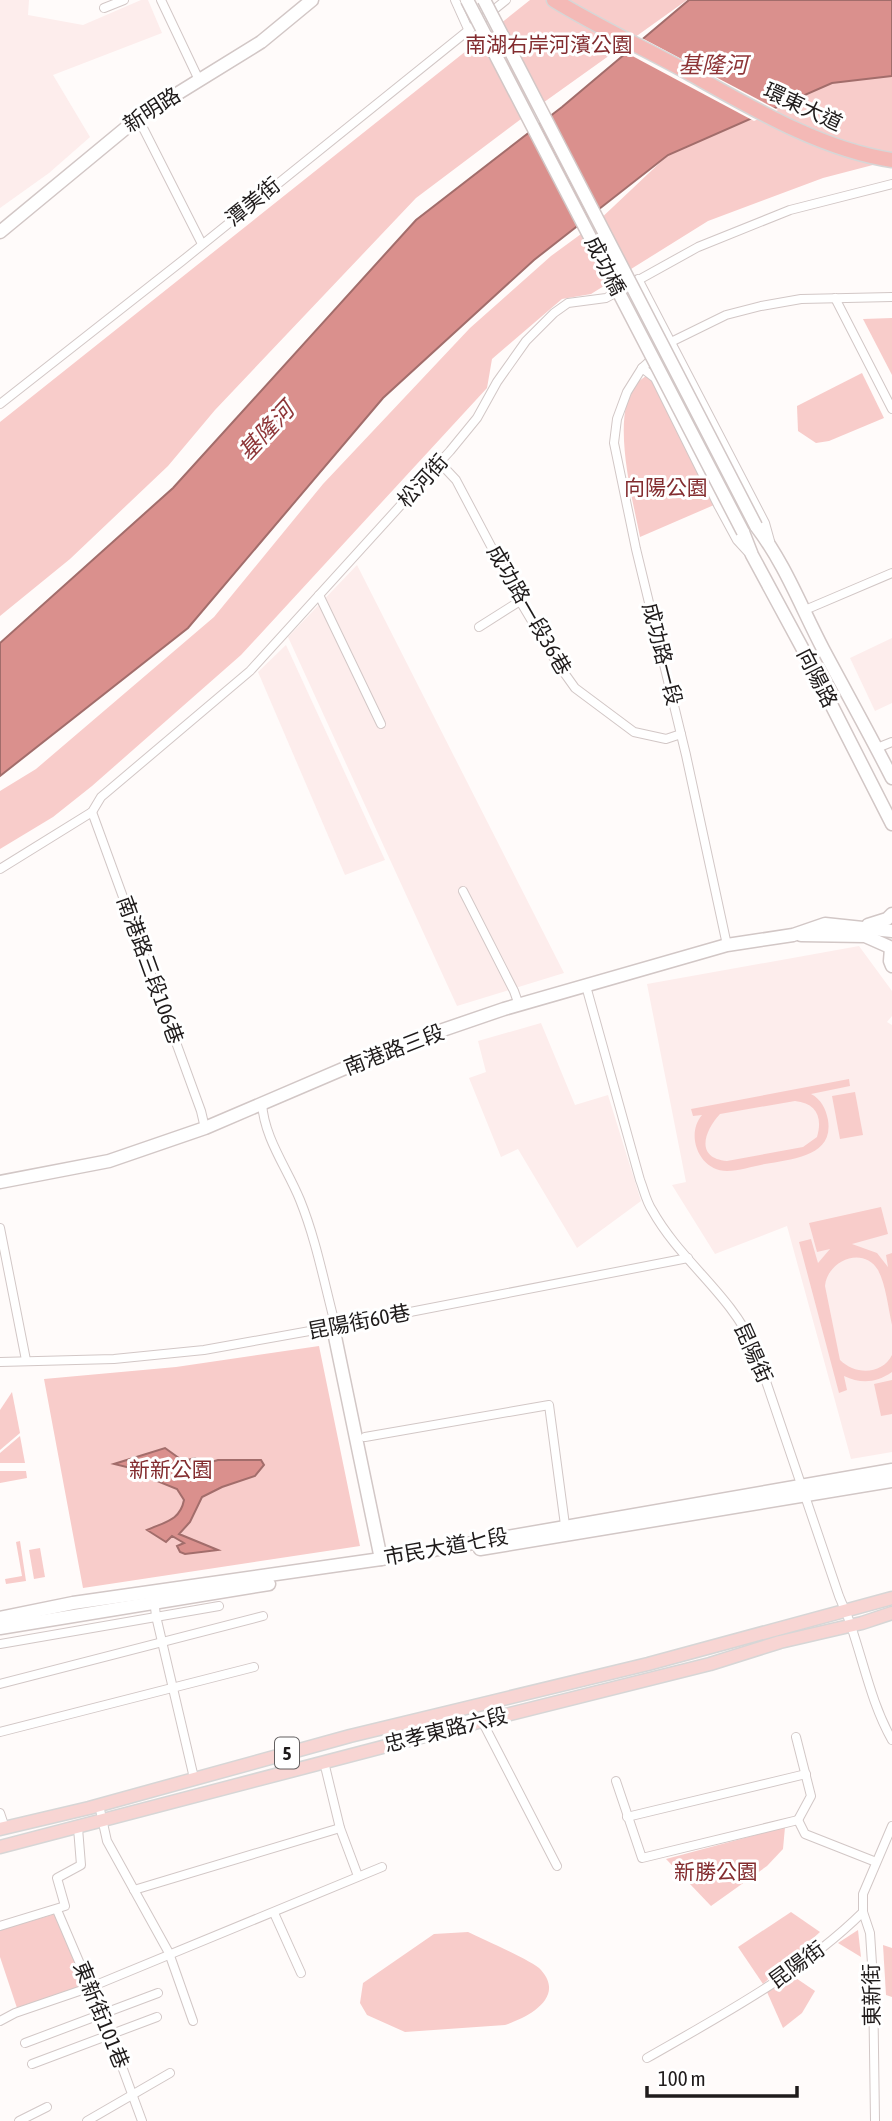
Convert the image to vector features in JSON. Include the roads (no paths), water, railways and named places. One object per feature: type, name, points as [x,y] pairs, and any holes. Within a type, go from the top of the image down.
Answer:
[{"type":"highway","name":"環東大道","points":[[555,0],[825,144],[892,159]]},
{"type":"main road","name":"新明路","points":[[0,232],[138,117],[261,42],[312,0]]},
{"type":"main road","name":"成功橋","points":[[467,0],[743,532]]},
{"type":"main road","name":"成功橋","points":[[484,0],[756,526]]},
{"type":"main road","name":"向陽路","points":[[756,526],[772,547],[821,646],[892,778]]},
{"type":"main road","name":"向陽路","points":[[743,532],[752,555],[892,824]]},
{"type":"main road","points":[[864,926],[887,919],[892,914]]},
{"type":"main road","points":[[793,935],[825,924],[892,931]]},
{"type":"main road","name":"南港路三段","points":[[0,1182],[109,1161],[205,1128],[399,1045],[519,1005],[727,944],[793,935]]},
{"type":"main road","points":[[793,935],[865,936],[891,948],[892,966]]},
{"type":"main road","points":[[333,1327],[381,1559]]},
{"type":"main road","name":"市民大道七段","points":[[0,1628],[155,1604],[804,1490],[892,1470]]},
{"type":"main road","name":"市民大道七段","points":[[0,1618],[73,1603],[155,1604],[565,1525],[804,1490],[892,1481]]},
{"type":"main road","name":"忠孝東路六段","points":[[2,1829],[362,1733],[648,1664],[892,1598]]},
{"type":"main road","name":"忠孝東路六段","points":[[0,1847],[710,1664],[780,1642],[892,1613]]},
{"type":"street","points":[[104,8],[124,0]]},
{"type":"street","points":[[161,0],[199,80]]},
{"type":"street","points":[[455,0],[469,31]]},
{"type":"street","name":"潭美街","points":[[0,404],[469,31],[500,2]]},
{"type":"street","points":[[138,117],[202,244]]},
{"type":"street","name":"松河街","points":[[0,869],[92,812],[101,797],[250,671],[440,463],[477,418],[497,382],[526,341],[554,313],[568,303],[606,298],[698,247],[789,210],[892,184]]},
{"type":"street","points":[[638,279],[765,523],[772,547]]},
{"type":"street","name":"成功路一段","points":[[727,944],[681,734],[636,549],[614,443],[617,419],[627,392],[642,368],[671,342],[726,315],[801,299],[892,297]]},
{"type":"street","points":[[835,298],[892,409]]},
{"type":"street","points":[[642,368],[655,378],[687,446],[737,540],[752,555]]},
{"type":"street","name":"成功路一段36巷","points":[[440,463],[456,480],[520,601],[575,688],[634,732],[666,739],[681,734]]},
{"type":"street","points":[[805,610],[892,573]]},
{"type":"street","points":[[319,595],[381,724]]},
{"type":"street","points":[[478,627],[520,601]]},
{"type":"street","points":[[877,748],[892,742]]},
{"type":"street","name":"南港路三段106巷","points":[[92,812],[205,1128]]},
{"type":"street","points":[[463,891],[519,1005]]},
{"type":"street","name":"昆陽街","points":[[586,986],[646,1198],[665,1230],[712,1283],[744,1325],[755,1349],[851,1624],[877,1707],[892,1740]]},
{"type":"street","points":[[262,1103],[263,1121],[312,1231],[333,1316],[333,1327]]},
{"type":"street","points":[[0,1228],[26,1360]]},
{"type":"street","name":"昆陽街60巷","points":[[0,1362],[114,1359],[191,1351],[333,1327],[688,1258]]},
{"type":"street","points":[[365,1437],[549,1405],[565,1525]]},
{"type":"street","points":[[155,1604],[194,1778]]},
{"type":"street","points":[[0,1644],[155,1604],[219,1606]]},
{"type":"street","points":[[0,1684],[263,1616]]},
{"type":"street","points":[[0,1732],[254,1667]]},
{"type":"street","points":[[482,1721],[557,1866]]},
{"type":"street","points":[[616,1781],[642,1858],[798,1820],[811,1797],[796,1737]]},
{"type":"street","points":[[324,1762],[340,1828],[358,1876]]},
{"type":"street","points":[[627,1816],[806,1774]]},
{"type":"street","points":[[99,1804],[107,1842],[169,1953],[193,2021]]},
{"type":"street","points":[[0,1813],[2,1829]]},
{"type":"street","points":[[798,1820],[805,1834],[876,1862]]},
{"type":"street","points":[[863,1912],[863,1894],[892,1826]]},
{"type":"street","points":[[0,1926],[65,1906],[57,1878],[81,1865],[78,1828]]},
{"type":"street","points":[[134,1890],[340,1828]]},
{"type":"street","points":[[0,2021],[274,1913],[382,1867]]},
{"type":"street","name":"東新街101巷","points":[[57,1910],[102,2014],[142,2121]]},
{"type":"street","name":"昆陽街","points":[[647,2058],[763,1990],[832,1940],[863,1912]]},
{"type":"street","name":"東新街","points":[[863,1912],[870,1933],[873,1979],[875,2121]]},
{"type":"street","points":[[274,1913],[302,1973]]},
{"type":"street","points":[[25,2043],[158,1993]]},
{"type":"street","points":[[32,2064],[157,2017]]},
{"type":"street","points":[[87,2121],[170,2073]]},
{"type":"street","points":[[19,2121],[47,2107]]},
{"type":"water","name":"基隆河","points":[[689,0],[892,0],[892,76],[832,83],[668,155],[534,260],[383,398],[188,628],[0,776],[0,643],[173,488],[416,220],[562,107]]},
{"type":"water","points":[[165,1448],[183,1461],[195,1458],[204,1464],[218,1460],[261,1460],[264,1465],[255,1476],[202,1497],[190,1522],[179,1534],[218,1550],[185,1554],[180,1552],[177,1546],[184,1543],[172,1536],[166,1542],[147,1530],[175,1517],[184,1500],[177,1489],[152,1479],[147,1472],[114,1464]]},
{"type":"park label","name":"南湖右岸河濱公園","points":[[549,45]]},
{"type":"park label","name":"向陽公園","points":[[666,488]]},
{"type":"park label","name":"新新公園","points":[[171,1470]]},
{"type":"park label","name":"新勝公園","points":[[716,1872]]}]
